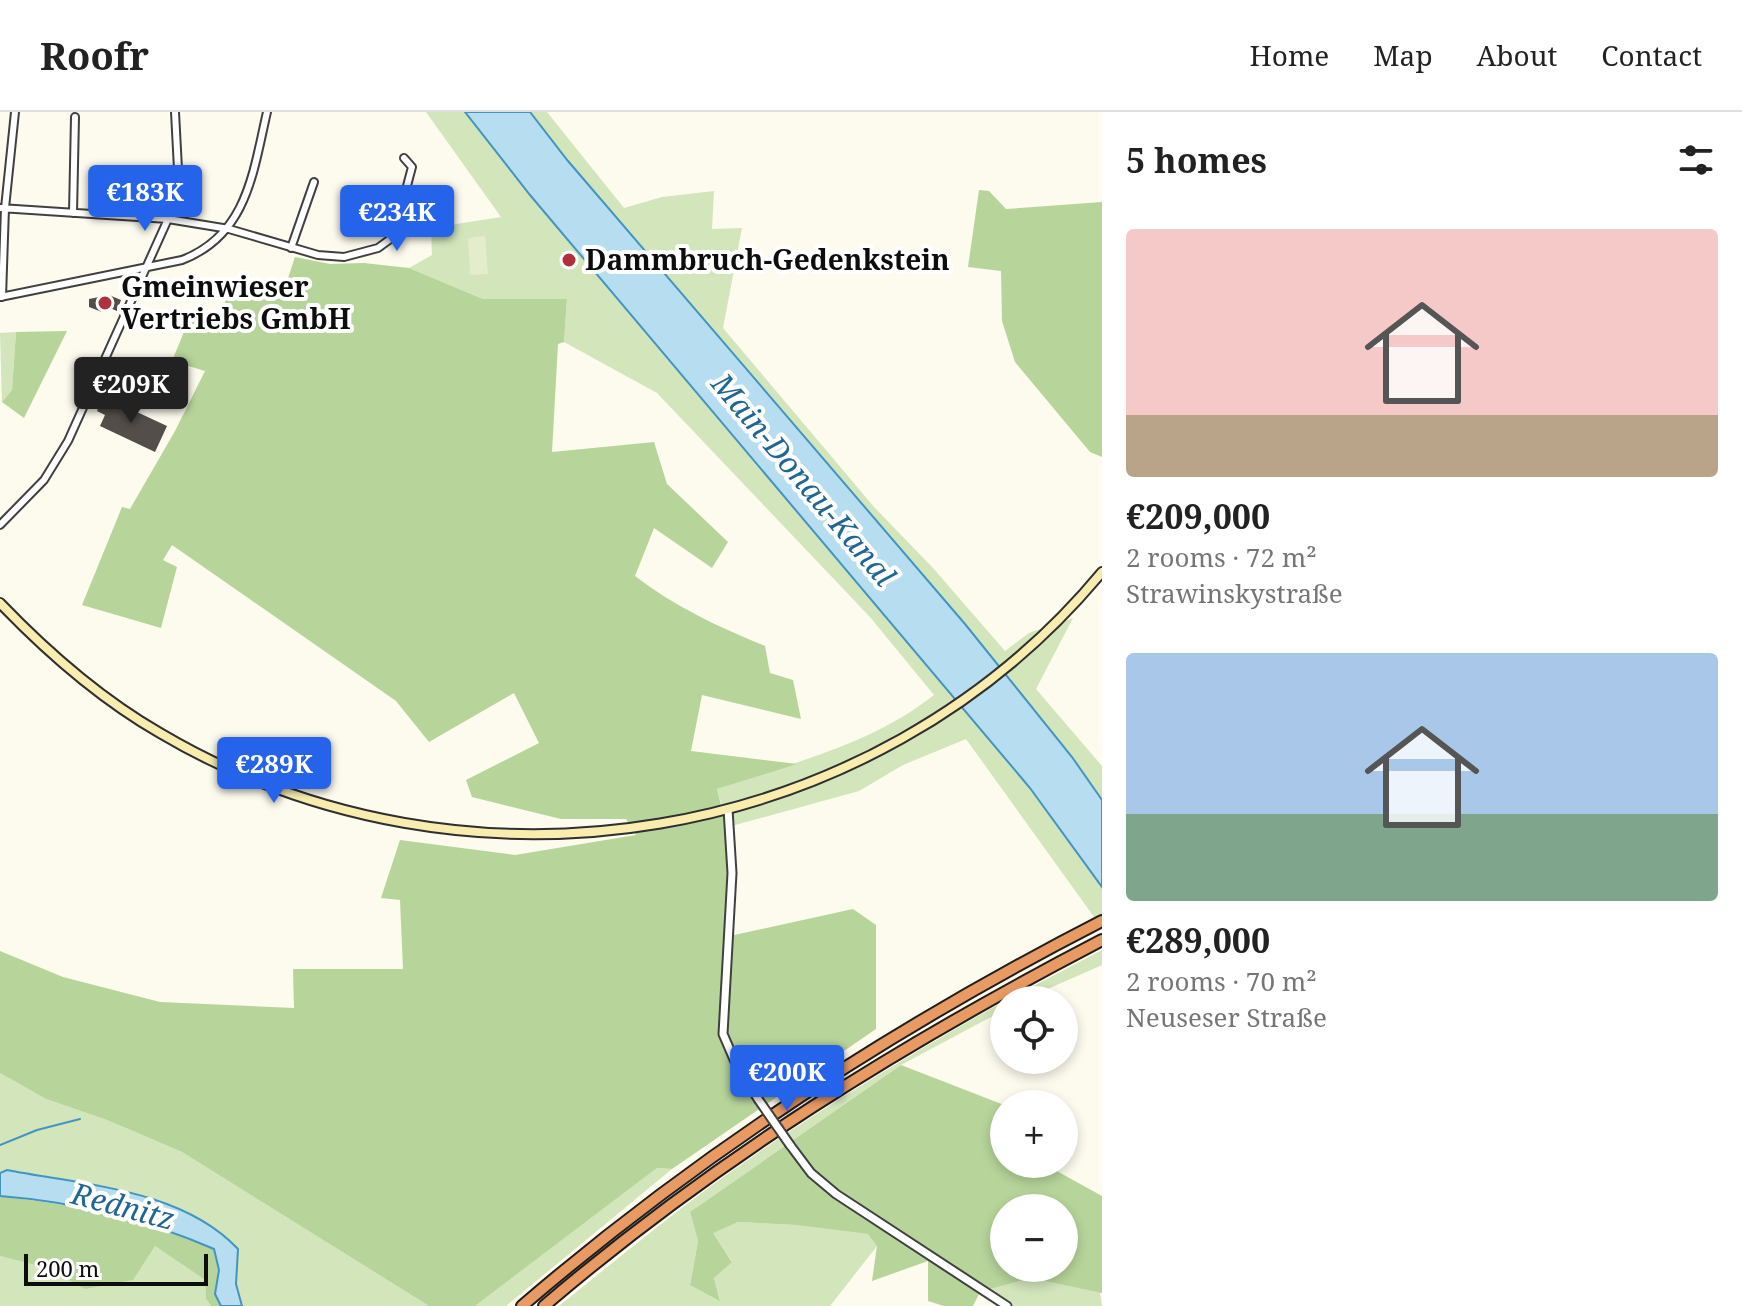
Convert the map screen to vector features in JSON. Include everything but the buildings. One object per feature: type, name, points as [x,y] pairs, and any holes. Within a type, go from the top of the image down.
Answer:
[{"type":"highway","points":[[522,1306],[635,1214],[780,1110],[970,992],[1102,921]]},
{"type":"highway","points":[[544,1306],[684,1194],[786,1122],[889,1056],[1102,940]]},
{"type":"main road","points":[[0,603],[81,680],[158,732],[246,777],[349,812],[448,830],[541,836],[630,829],[728,809],[843,768],[888,746],[942,713],[1015,660],[1102,572]]},
{"type":"street","points":[[15,112],[3,208],[1,297],[146,267],[201,252],[229,229],[244,199],[267,112]]},
{"type":"street","points":[[0,525],[44,480],[68,441],[168,219],[178,169],[175,112]]},
{"type":"street","points":[[73,213],[75,117]]},
{"type":"street","points":[[3,208],[168,219],[229,229],[327,257],[344,257],[378,248],[395,231],[412,167],[404,158]]},
{"type":"street","points":[[291,248],[314,182]]},
{"type":"street","points":[[728,809],[732,873],[723,1034],[736,1064],[811,1173],[836,1194],[1007,1306]]},
{"type":"green space","points":[[426,112],[465,112],[530,195],[984,732],[1030,788],[1102,887],[1102,928],[966,739],[903,765],[859,791],[728,827],[717,789],[857,740],[910,712],[934,695],[870,617],[657,393],[564,342],[567,299],[483,299],[409,268],[432,255],[431,228],[501,217]]},
{"type":"green space","points":[[530,112],[547,112],[624,208],[662,197],[714,191],[712,229],[742,228],[723,328],[874,507],[933,568],[1005,651],[1029,633],[1073,618],[1036,689],[1102,766],[1102,800],[1072,757],[965,624],[568,161]]},
{"type":"green space","points":[[979,190],[989,191],[1006,209],[1102,202],[1102,457],[1090,452],[1015,362],[1002,321],[1001,271],[968,267]]},
{"type":"green space","points":[[485,236],[488,274],[470,275],[468,238]]},
{"type":"green space","points":[[295,257],[330,264],[364,263],[409,268],[483,299],[567,299],[564,342],[558,344],[552,452],[654,442],[667,484],[728,542],[712,568],[654,528],[635,576],[698,616],[765,646],[770,673],[793,680],[801,719],[702,695],[691,751],[797,764],[717,789],[728,862],[725,937],[853,909],[876,925],[876,1029],[672,1169],[657,1168],[475,1306],[429,1306],[182,1152],[107,1120],[46,1099],[0,1073],[0,951],[63,977],[160,1002],[294,1008],[293,969],[403,969],[400,900],[381,898],[400,840],[515,855],[636,835],[626,819],[561,819],[472,797],[466,780],[539,743],[514,693],[429,742],[396,701],[172,545],[163,560],[177,567],[161,628],[82,605],[122,507],[130,509],[205,371],[172,361],[191,315],[213,323],[238,279],[284,290]]},
{"type":"green space","points":[[67,331],[24,418],[2,402],[12,390],[16,332]]},
{"type":"green space","points":[[16,332],[12,390],[2,402],[0,333]]},
{"type":"green space","points":[[1102,950],[1102,965],[1055,986],[1034,986]]},
{"type":"green space","points":[[990,1009],[990,1017],[901,1065],[690,1212],[698,1241],[690,1284],[720,1300],[714,1278],[732,1261],[712,1232],[738,1222],[869,1234],[877,1246],[830,1306],[559,1306],[679,1210],[757,1153]]},
{"type":"green space","points":[[901,1065],[990,1100],[990,1178],[1069,1178],[1102,1196],[1102,1293],[1050,1282],[1078,1282],[1078,1194],[990,1194],[990,1282],[1016,1282],[980,1292],[973,1306],[944,1306],[928,1301],[928,1261],[872,1281],[877,1246],[868,1234],[738,1222],[713,1233],[732,1262],[714,1278],[720,1301],[690,1285],[698,1241],[690,1212]]},
{"type":"green space","points":[[0,1073],[46,1099],[107,1120],[182,1152],[429,1306],[242,1306],[236,1284],[238,1249],[215,1229],[189,1214],[160,1202],[99,1186],[7,1170],[0,1173]]},
{"type":"green space","points":[[657,1168],[672,1169],[506,1306],[475,1306]]},
{"type":"green space","points":[[0,1196],[94,1209],[159,1225],[214,1249],[219,1270],[215,1294],[221,1306],[211,1306],[206,1299],[205,1280],[155,1246],[133,1280],[85,1289],[43,1267],[0,1256]]},
{"type":"green space","points":[[155,1246],[205,1280],[206,1299],[211,1306],[0,1306],[0,1256],[43,1267],[85,1289]]},
{"type":"green space","points":[[1016,1282],[1051,1282],[1100,1292],[1102,1306],[1000,1306],[980,1292]]},
{"type":"water","name":"Main-Donau-Kanal","points":[[465,112],[530,112],[568,161],[965,624],[1072,757],[1102,800],[1102,887],[1030,788],[530,195]]},
{"type":"water","name":"Rednitz","points":[[7,1170],[130,1193],[189,1213],[215,1229],[238,1249],[236,1284],[242,1306],[221,1306],[215,1294],[219,1270],[214,1249],[110,1214],[0,1196],[0,1173]]},
{"type":"waterway","points":[[0,1145],[37,1130],[80,1119]]},
{"type":"place","name":"Dammbruch-Gedenkstein","points":[[569,260]]},
{"type":"place","name":"Gmeinwieser Vertriebs GmbH","points":[[105,303]]}]
